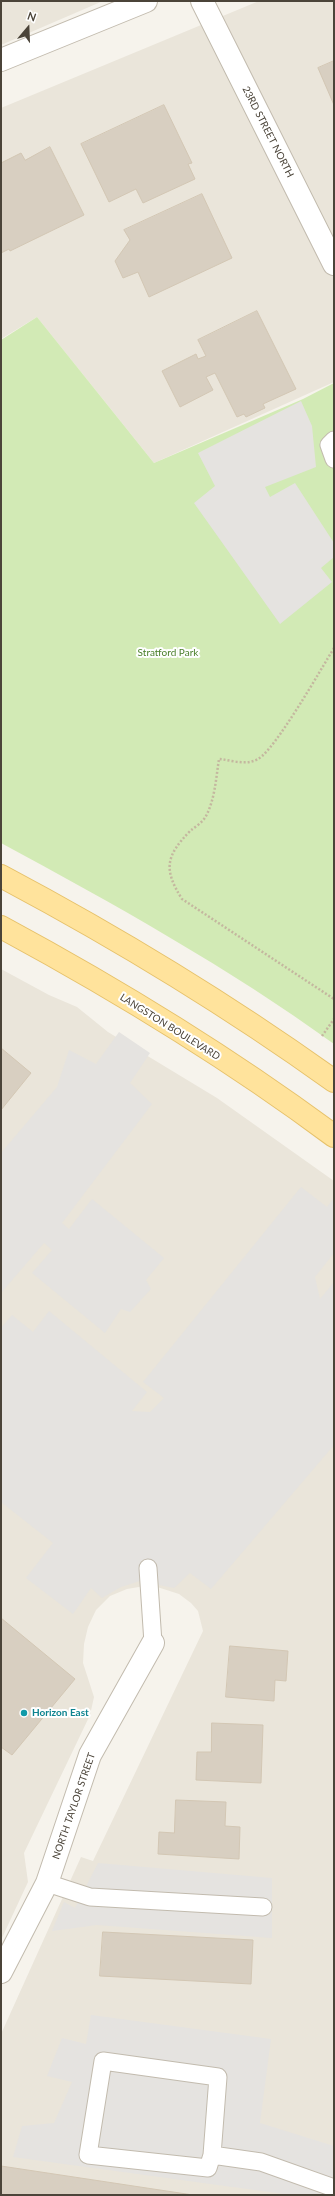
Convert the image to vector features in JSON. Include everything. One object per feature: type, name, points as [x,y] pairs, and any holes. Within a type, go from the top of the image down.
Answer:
[{"type":"main road","points":[[1,876],[143,956],[260,1030],[334,1081]]},
{"type":"main road","name":"LANGSTON BOULEVARD","points":[[1,927],[155,1017],[268,1089],[334,1136]]},
{"type":"street","points":[[1,60],[146,1]]},
{"type":"street","name":"23RD STREET NORTH","points":[[202,1],[334,264]]},
{"type":"street","name":"NORTH TAYLOR STREET","points":[[1,1972],[47,1883],[90,1755],[153,1643]]},
{"type":"lane","points":[[334,440],[329,445],[334,459]]},
{"type":"lane","points":[[148,1568],[153,1643]]},
{"type":"lane","points":[[47,1883],[90,1896],[263,1907]]},
{"type":"lane","points":[[103,2061],[218,2077],[212,2155],[208,2168],[88,2155],[103,2061]]},
{"type":"lane","points":[[212,2155],[261,2162],[334,2188]]},
{"type":"path","points":[[334,648],[277,739],[258,759],[237,762],[219,759],[211,803],[205,818],[177,846],[170,861],[169,876],[182,898],[334,999]]},
{"type":"path","points":[[322,1036],[334,1019]]},
{"type":"shaded area","points":[[1,1],[103,1],[1,45]]},
{"type":"shaded area","points":[[259,1],[334,1],[334,382],[154,463],[37,317],[1,339],[1,108]]},
{"type":"shaded area","points":[[301,401],[312,426],[316,467],[265,487],[270,497],[295,483],[334,543],[334,557],[321,568],[332,582],[280,624],[194,503],[215,486],[198,453]]},
{"type":"shaded area","points":[[1,969],[49,995],[77,1007],[108,1032],[217,1098],[334,1181],[334,2195],[1,2195],[1,2034],[81,1857],[93,1861],[203,1631],[198,1611],[191,1603],[179,1594],[151,1585],[127,1589],[110,1596],[96,1610],[88,1627],[84,1644],[83,1663],[94,1697],[90,1715],[24,1853],[28,1882],[1,1940]]},
{"type":"shaded area","points":[[119,1032],[150,1053],[130,1083],[152,1104],[62,1223],[69,1229],[92,1199],[164,1258],[146,1280],[151,1289],[130,1312],[121,1309],[105,1333],[32,1273],[52,1250],[44,1243],[1,1293],[1,1153],[57,1087],[69,1050],[96,1064]]},
{"type":"shaded area","points":[[301,1187],[327,1207],[334,1198],[334,1253],[315,1277],[320,1299],[334,1282],[334,1445],[211,1589],[190,1573],[174,1588],[140,1581],[121,1587],[102,1598],[91,1588],[73,1614],[26,1578],[53,1543],[1,1502],[1,1328],[12,1315],[33,1332],[49,1311],[147,1392],[132,1411],[150,1412],[164,1398],[143,1382]]},
{"type":"shaded area","points":[[98,1863],[272,1878],[272,1938],[97,1925],[52,1931],[64,1902],[75,1908]]},
{"type":"shaded area","points":[[91,2015],[271,2039],[260,2123],[334,2146],[334,2195],[291,2195],[13,2157],[22,2126],[54,2123],[72,2082],[47,2076],[62,2038],[86,2044]]},
{"type":"green space","name":"Stratford Park","points":[[37,317],[154,463],[303,399],[334,383],[334,1044],[254,989],[212,963],[86,889],[1,843],[1,340]]},
{"type":"building","points":[[334,61],[334,105],[318,68]]},
{"type":"building","points":[[164,105],[192,163],[188,164],[195,179],[143,203],[136,189],[109,202],[81,144]]},
{"type":"building","points":[[50,147],[84,215],[10,251],[9,249],[1,253],[1,163],[21,153],[25,160]]},
{"type":"building","points":[[202,194],[232,258],[149,297],[138,272],[123,278],[115,261],[130,240],[124,230]]},
{"type":"building","points":[[257,311],[296,389],[263,404],[265,408],[246,417],[244,414],[237,417],[215,373],[206,377],[213,390],[180,407],[162,371],[196,354],[198,359],[206,356],[198,340]]},
{"type":"building","points":[[1,1048],[31,1073],[1,1110]]},
{"type":"building","name":"Horizon East","points":[[1,1618],[75,1679],[12,1755],[1,1747]]},
{"type":"building","points":[[230,1646],[288,1651],[286,1681],[275,1680],[274,1701],[226,1697]]},
{"type":"building","points":[[212,1723],[263,1725],[261,1783],[196,1780],[197,1752],[211,1752]]},
{"type":"building","points":[[176,1800],[226,1802],[225,1826],[240,1827],[239,1859],[158,1854],[159,1832],[174,1833]]},
{"type":"building","points":[[103,1932],[253,1940],[251,1984],[100,1976]]},
{"type":"building","points":[[1,2166],[193,2195],[1,2195]]},
{"type":"place","name":"Horizon East","points":[[24,1713]]}]
